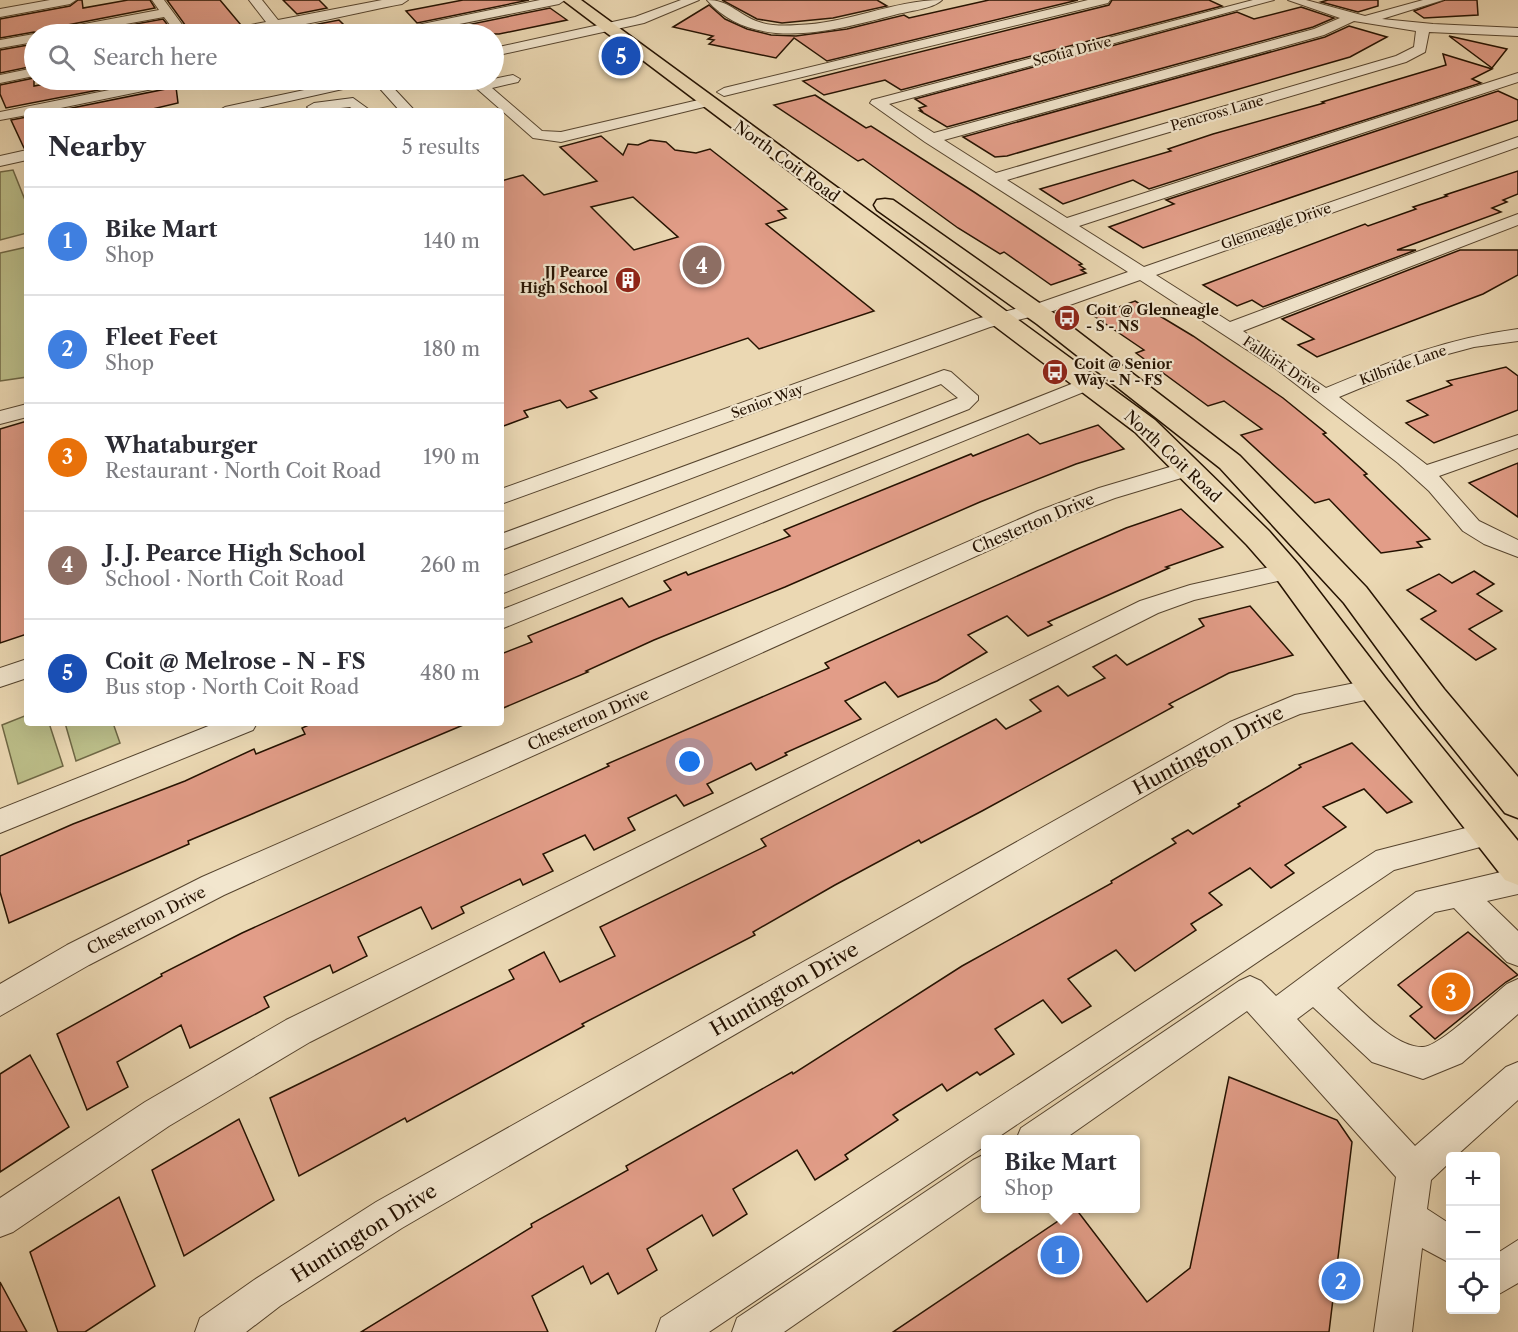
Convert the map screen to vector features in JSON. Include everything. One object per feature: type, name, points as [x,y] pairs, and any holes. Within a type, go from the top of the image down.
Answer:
[{"type":"main road","name":"North Coit Road","points":[[572,0],[617,25],[715,97],[1145,426],[1190,468],[1287,571],[1375,689],[1518,869]]},
{"type":"main road","name":"North Coit Road","points":[[595,0],[617,25]]},
{"type":"main road","name":"North Coit Road","points":[[715,97],[811,152]]},
{"type":"main road","name":"North Coit Road","points":[[868,193],[1034,310],[1230,462],[1354,595],[1432,698],[1518,803]]},
{"type":"street","points":[[0,13],[70,0]]},
{"type":"street","points":[[158,0],[175,24]]},
{"type":"street","points":[[255,0],[274,24]]},
{"type":"street","points":[[280,24],[402,0]]},
{"type":"street","points":[[442,24],[559,0]]},
{"type":"street","points":[[504,50],[617,25],[664,12],[693,0]]},
{"type":"street","points":[[713,0],[759,27],[796,30],[936,0]]},
{"type":"street","points":[[486,90],[538,135],[561,136],[1104,0]]},
{"type":"street","name":"Scotia Drive","points":[[877,103],[1268,0]]},
{"type":"street","points":[[1293,0],[1356,19],[1423,29],[1512,32],[1518,44]]},
{"type":"street","points":[[930,139],[1319,32],[1356,19],[1437,0]]},
{"type":"street","points":[[106,24],[166,13]]},
{"type":"street","name":"Pencross Lane","points":[[992,179],[1401,59],[1420,49],[1423,29]]},
{"type":"street","points":[[0,44],[24,40]]},
{"type":"street","points":[[0,79],[24,74]]},
{"type":"street","points":[[1064,225],[1518,77]]},
{"type":"street","points":[[504,80],[513,79]]},
{"type":"street","points":[[39,108],[128,90]]},
{"type":"street","points":[[242,108],[323,90]]},
{"type":"street","points":[[388,90],[405,108]]},
{"type":"street","points":[[309,108],[330,103],[353,102],[360,108]]},
{"type":"street","name":"Fallkirk Drive","points":[[877,103],[992,179],[1230,329],[1326,394],[1424,474],[1471,526],[1492,539],[1518,549]]},
{"type":"street","points":[[0,116],[24,111]]},
{"type":"street","name":"Glenneagle Drive","points":[[1034,310],[1518,142]]},
{"type":"street","points":[[0,161],[24,156]]},
{"type":"street","points":[[1230,329],[1518,219]]},
{"type":"street","name":"Senior Way","points":[[504,496],[910,349],[1002,318],[1034,310]]},
{"type":"street","name":"Kilbride Lane","points":[[1326,394],[1426,354],[1472,341],[1518,334]]},
{"type":"street","points":[[504,583],[962,405],[968,400],[968,396],[910,349]]},
{"type":"street","points":[[504,541],[944,376]]},
{"type":"street","points":[[504,619],[1089,383]]},
{"type":"street","points":[[0,418],[24,411]]},
{"type":"street","points":[[1424,474],[1518,441]]},
{"type":"street","name":"Chesterton Drive","points":[[0,1001],[78,955],[213,886],[1046,516],[1107,493],[1190,468]]},
{"type":"street","points":[[0,1219],[157,1114],[298,1031],[1149,607],[1190,593],[1287,571]]},
{"type":"street","points":[[0,678],[24,669]]},
{"type":"street","name":"Huntington Drive","points":[[214,1332],[267,1293],[389,1215],[1239,729],[1295,705],[1375,689]]},
{"type":"street","points":[[0,821],[237,726]]},
{"type":"street","points":[[675,1332],[1386,860],[1489,834]]},
{"type":"street","points":[[1274,1017],[1427,901],[1518,881]]},
{"type":"street","points":[[1460,894],[1518,952]]},
{"type":"street","points":[[1314,987],[1384,1051],[1423,1063],[1450,1052],[1518,994]]},
{"type":"street","points":[[1040,1135],[1250,991],[1414,1171]]},
{"type":"street","points":[[1393,1332],[1414,1171],[1518,1078]]},
{"type":"street","points":[[751,1332],[981,1175]]},
{"type":"street","points":[[1407,1217],[1446,1242]]},
{"type":"street","points":[[1500,1274],[1518,1259]]},
{"type":"green space","points":[[13,170],[24,198],[24,234],[0,240],[0,172]]},
{"type":"green space","points":[[24,248],[24,377],[0,381],[0,253]]},
{"type":"green space","points":[[24,716],[24,726],[50,726],[63,766],[18,784],[2,725]]},
{"type":"green space","points":[[66,726],[114,726],[120,743],[76,761]]},
{"type":"building","points":[[78,0],[82,0],[83,8],[128,0],[150,0],[155,8],[73,24],[24,24],[24,34],[0,38],[0,19],[70,6]]},
{"type":"building","points":[[167,0],[220,0],[240,24],[184,24]]},
{"type":"building","points":[[283,0],[319,0],[327,8],[297,14]]},
{"type":"building","points":[[463,0],[529,0],[417,23],[406,11]]},
{"type":"building","points":[[722,0],[877,0],[887,6],[833,18],[782,23],[757,19]]},
{"type":"building","points":[[989,0],[1078,0],[827,61],[794,38],[776,58],[709,44],[714,40],[708,39],[713,36],[673,27],[709,5],[725,19],[747,29],[771,35],[796,36],[847,29],[904,15],[909,18]]},
{"type":"building","points":[[1112,0],[1209,0],[1222,6],[901,90],[885,80],[824,95],[803,81],[1109,5]]},
{"type":"building","points":[[1378,0],[1378,6],[1358,12],[1321,2]]},
{"type":"building","points":[[1445,0],[1477,0],[1478,15],[1424,18],[1414,11]]},
{"type":"building","points":[[1301,7],[1334,18],[1313,27],[947,127],[920,111],[922,111],[919,108],[926,106],[915,99],[1237,12],[1254,19]]},
{"type":"building","points":[[550,8],[567,20],[504,33],[504,24],[472,24]]},
{"type":"building","points":[[163,19],[167,24],[136,24]]},
{"type":"building","points":[[339,20],[343,24],[318,24]]},
{"type":"building","points":[[1349,26],[1387,37],[1350,57],[1007,156],[995,157],[963,137],[1325,37]]},
{"type":"building","points":[[1449,36],[1507,49],[1492,68]]},
{"type":"building","points":[[24,46],[24,68],[0,73],[0,50]]},
{"type":"building","points":[[1443,54],[1492,69],[1472,79],[1481,83],[1149,189],[1133,180],[1063,204],[1040,189],[1171,151],[1168,149],[1213,134],[1446,65]]},
{"type":"building","points":[[24,80],[24,90],[99,90],[6,108],[0,94],[0,85]]},
{"type":"building","points":[[161,90],[176,90],[178,103],[157,108],[72,108]]},
{"type":"building","points":[[1498,91],[1518,100],[1518,120],[1143,248],[1109,227],[1174,204],[1166,200]]},
{"type":"building","points":[[815,95],[866,128],[871,126],[974,192],[1082,264],[1079,265],[1085,269],[1081,270],[1086,273],[1051,285],[1004,252],[1000,254],[958,228],[863,159],[858,161],[774,105]]},
{"type":"building","points":[[24,118],[24,148],[11,120]]},
{"type":"building","name":"JJ Pearce High School","points":[[601,136],[623,155],[628,144],[638,145],[650,140],[666,142],[675,150],[696,153],[710,149],[787,209],[778,211],[786,218],[766,224],[874,311],[759,349],[748,338],[590,391],[597,398],[567,408],[560,400],[524,411],[528,417],[504,426],[504,180],[523,175],[544,195],[597,181],[560,147]],"holes":[[[633,197],[678,237],[634,250],[591,207]]]},
{"type":"building","points":[[1518,171],[1518,194],[1503,200],[1507,202],[1492,208],[1501,212],[1397,250],[1416,250],[1263,307],[1252,300],[1237,306],[1203,285],[1365,224],[1368,226],[1416,209],[1413,207],[1447,196],[1445,195]]},
{"type":"building","points":[[1460,250],[1518,250],[1518,275],[1483,294],[1317,357],[1298,345],[1314,339],[1282,319]]},
{"type":"building","points":[[1135,301],[1193,336],[1283,398],[1326,433],[1323,434],[1367,474],[1364,475],[1430,539],[1417,542],[1422,547],[1381,553],[1329,499],[1315,503],[1241,435],[1262,429],[1224,401],[1208,406],[1136,353],[1144,350],[1094,316]]},
{"type":"building","points":[[1506,367],[1518,376],[1518,410],[1434,443],[1406,423],[1428,415],[1407,401],[1452,385],[1447,381]]},
{"type":"building","points":[[24,422],[24,635],[0,643],[0,429]]},
{"type":"building","points":[[1098,425],[1124,449],[1076,464],[980,502],[785,587],[654,640],[586,671],[588,672],[504,708],[504,653],[532,642],[528,636],[622,598],[629,607],[671,590],[664,581],[686,572],[688,575],[790,536],[784,530],[971,454],[973,456],[1028,434],[1040,444]]},
{"type":"building","points":[[1518,463],[1518,517],[1469,483]]},
{"type":"building","points":[[1181,509],[1223,547],[1166,567],[1169,568],[1048,622],[1052,625],[1028,636],[1007,616],[968,635],[987,652],[937,681],[898,697],[885,682],[845,701],[861,719],[785,753],[787,755],[756,770],[751,763],[707,784],[713,793],[684,806],[676,795],[628,818],[635,830],[594,850],[585,835],[543,854],[553,871],[523,885],[520,879],[461,907],[464,913],[432,929],[421,907],[358,937],[367,956],[333,973],[330,965],[264,997],[269,1007],[190,1048],[181,1025],[117,1062],[128,1087],[87,1110],[57,1034],[162,976],[161,974],[242,933],[609,766],[607,764],[829,668],[825,663],[1075,550],[1126,528]]},
{"type":"building","points":[[1474,571],[1494,584],[1477,594],[1502,611],[1469,629],[1496,649],[1476,660],[1421,619],[1436,611],[1407,590],[1439,574],[1452,583]]},
{"type":"building","points":[[1250,606],[1293,655],[1229,673],[1169,704],[1173,707],[982,811],[921,843],[919,840],[835,885],[753,932],[755,935],[582,1024],[584,1026],[407,1122],[405,1118],[299,1176],[270,1098],[514,979],[509,970],[544,952],[560,982],[615,956],[600,927],[766,846],[761,839],[996,719],[1006,729],[1041,711],[1030,700],[1058,686],[1068,696],[1105,678],[1093,667],[1116,655],[1127,665],[1204,626],[1199,619]]},
{"type":"building","points":[[306,726],[461,726],[188,841],[189,844],[9,923],[0,892],[0,856],[73,824],[185,781],[254,749],[256,754],[305,734],[302,728]]},
{"type":"building","points":[[1352,743],[1412,802],[1387,813],[1364,789],[1323,807],[1346,827],[1285,865],[1294,873],[1271,888],[1250,868],[1209,893],[1222,905],[1191,924],[1196,930],[1135,971],[1116,950],[1068,979],[1091,1006],[1062,1023],[1043,1000],[995,1029],[1014,1054],[980,1075],[977,1072],[947,1091],[942,1084],[893,1115],[898,1120],[845,1155],[848,1159],[815,1180],[797,1150],[733,1189],[747,1214],[713,1236],[702,1215],[647,1249],[657,1270],[618,1294],[608,1273],[591,1284],[583,1266],[532,1296],[548,1332],[361,1332],[532,1227],[531,1224],[628,1170],[626,1166],[792,1072],[793,1074],[962,966],[1112,883],[1111,881],[1176,843],[1172,839],[1188,830],[1193,834],[1301,767],[1299,765]]},
{"type":"building","points":[[1468,932],[1518,975],[1435,1039],[1410,1016],[1422,1007],[1398,985]]},
{"type":"building","points":[[30,1055],[69,1127],[0,1172],[0,1074]]},
{"type":"building","points":[[1229,1077],[1337,1120],[1352,1142],[1329,1332],[893,1332],[1070,1213],[1079,1213],[1147,1302],[1190,1268]]},
{"type":"building","points":[[239,1119],[274,1200],[184,1256],[152,1170]]},
{"type":"building","points":[[119,1197],[155,1286],[85,1332],[58,1332],[30,1252]]},
{"type":"building","points":[[0,1282],[27,1332],[0,1332]]},
{"type":"place","name":"Coit @ Melrose - N - FS","points":[[621,56]]},
{"type":"place","name":"J. J. Pearce High School","points":[[702,265]]},
{"type":"place","name":"JJ Pearce High School","points":[[628,280]]},
{"type":"place","name":"Coit @ Glenneagle - S - NS","points":[[1067,318]]},
{"type":"place","name":"Coit @ Senior Way - N - FS","points":[[1055,372]]},
{"type":"place","name":"Whataburger","points":[[1451,992]]},
{"type":"place","name":"Bike Mart","points":[[1060,1255]]},
{"type":"place","name":"Fleet Feet","points":[[1341,1281]]}]
